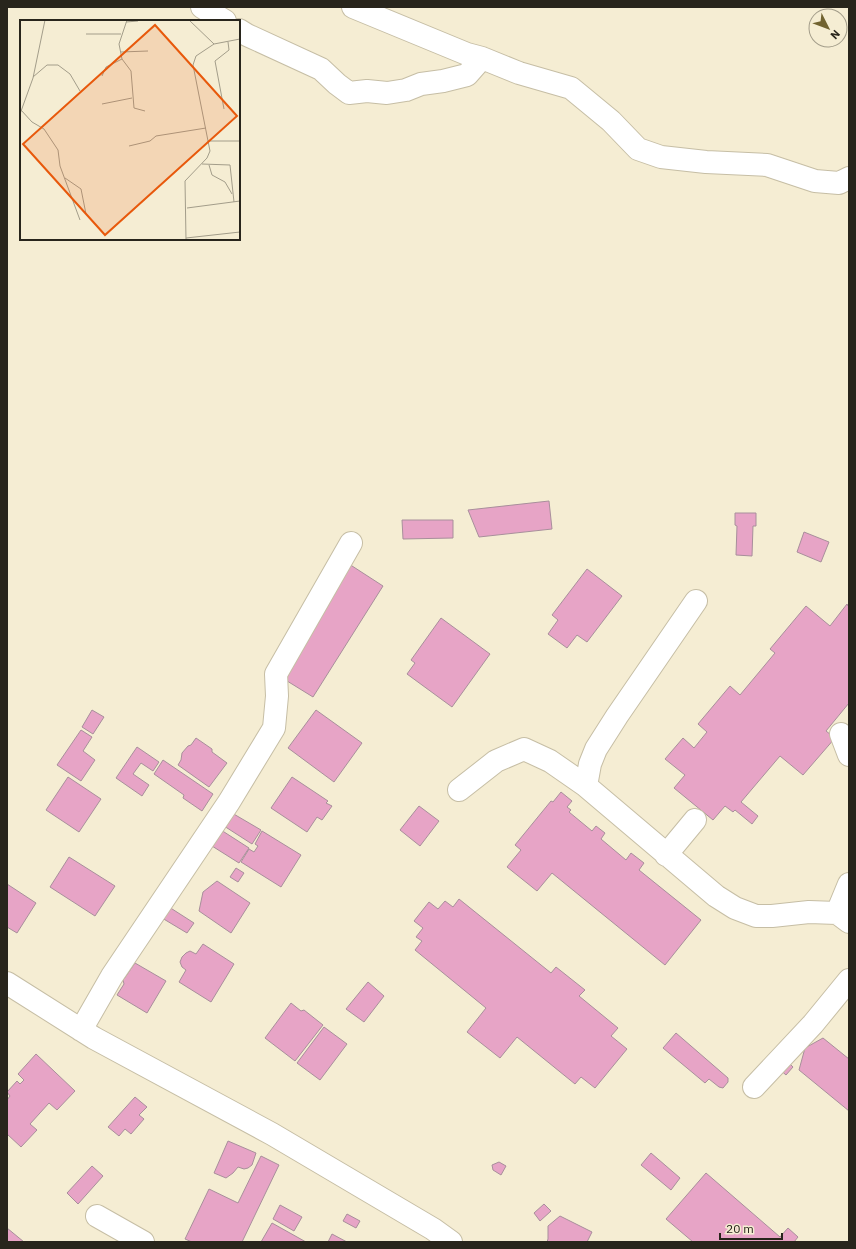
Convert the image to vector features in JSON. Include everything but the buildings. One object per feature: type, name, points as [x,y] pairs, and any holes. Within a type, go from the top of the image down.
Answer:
[{"type":"street","points":[[202,7],[223,20]]},
{"type":"street","points":[[353,7],[467,54],[482,58],[519,73],[571,88],[611,121],[638,149],[662,157],[706,162],[767,165],[815,181],[839,183],[849,178]]},
{"type":"street","points":[[240,31],[321,68],[337,84],[349,93],[366,91],[387,93],[406,90],[421,84],[443,81],[467,75],[482,58]]},
{"type":"street","points":[[81,1030],[112,976],[228,802],[274,728],[277,696],[276,674],[351,543]]},
{"type":"street","points":[[586,786],[590,764],[596,749],[696,601]]},
{"type":"street","points":[[841,734],[849,755]]},
{"type":"street","points":[[459,790],[496,761],[524,749],[550,761],[586,786],[716,896],[735,908],[756,916],[772,916],[809,912],[843,917],[849,884]]},
{"type":"street","points":[[666,855],[695,820]]},
{"type":"street","points":[[754,1087],[813,1024],[849,980]]},
{"type":"street","points":[[7,983],[94,1038],[272,1134],[433,1229],[450,1242]]},
{"type":"street","points":[[97,1216],[143,1242]]}]
